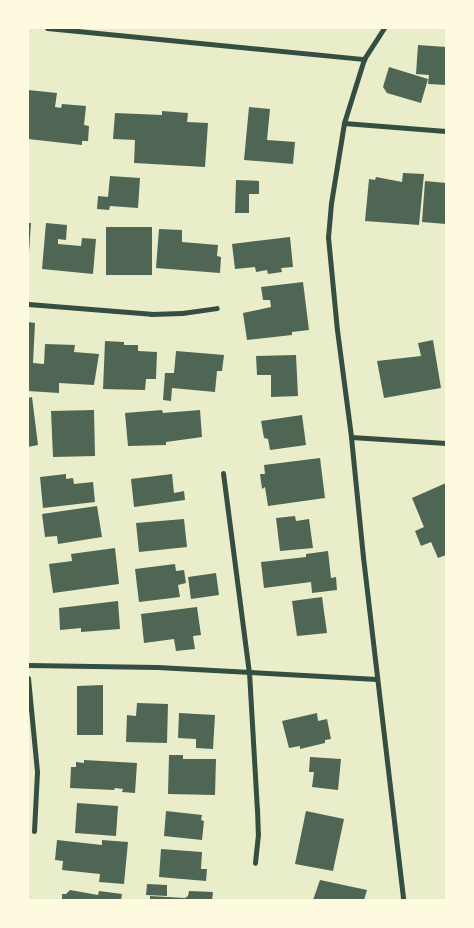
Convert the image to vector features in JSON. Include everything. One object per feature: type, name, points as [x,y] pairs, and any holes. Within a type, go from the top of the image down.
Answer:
[{"type":"street","points":[[47,28],[364,59]]},
{"type":"street","points":[[384,28],[364,59],[344,124],[331,203],[328,237],[337,330],[351,437],[403,900]]},
{"type":"street","points":[[344,124],[446,131]]},
{"type":"street","points":[[28,304],[151,314],[182,314],[217,308]]},
{"type":"street","points":[[351,437],[446,444]]},
{"type":"street","points":[[223,473],[249,672],[258,834],[255,863]]},
{"type":"street","points":[[28,665],[157,667],[377,679]]},
{"type":"street","points":[[28,678],[37,772],[34,831]]},
{"type":"building","points":[[418,45],[446,47],[446,85],[428,84],[429,75],[416,74]]},
{"type":"building","points":[[389,67],[428,79],[421,103],[387,93],[383,87]]},
{"type":"building","points":[[28,90],[57,93],[55,107],[61,108],[62,104],[86,106],[84,125],[89,126],[88,141],[82,141],[82,145],[28,139]]},
{"type":"building","points":[[249,107],[270,109],[267,140],[295,142],[293,164],[244,160]]},
{"type":"building","points":[[162,111],[188,113],[187,122],[208,123],[205,167],[134,163],[135,140],[113,139],[115,113],[162,115]]},
{"type":"building","points":[[403,173],[424,174],[419,225],[365,221],[369,179],[375,180],[376,177],[402,182]]},
{"type":"building","points":[[110,176],[140,178],[138,208],[110,206],[109,210],[97,209],[98,196],[108,197]]},
{"type":"building","points":[[236,180],[259,181],[259,194],[249,194],[249,213],[235,213]]},
{"type":"building","points":[[425,181],[446,183],[446,224],[422,222]]},
{"type":"building","points":[[28,223],[31,223],[29,252],[28,252]]},
{"type":"building","points":[[46,223],[67,225],[66,240],[58,239],[58,244],[81,246],[82,238],[96,239],[93,274],[42,269]]},
{"type":"building","points":[[106,227],[152,227],[152,275],[106,275]]},
{"type":"building","points":[[159,229],[182,230],[182,242],[218,245],[217,256],[221,257],[220,273],[156,268]]},
{"type":"building","points":[[290,237],[293,267],[281,268],[282,272],[268,274],[267,270],[256,272],[255,267],[235,269],[232,244]]},
{"type":"building","points":[[303,282],[309,330],[292,332],[292,335],[247,340],[243,313],[271,307],[270,300],[263,300],[261,287]]},
{"type":"building","points":[[28,322],[35,323],[33,363],[44,364],[45,344],[75,345],[74,352],[99,354],[94,385],[59,383],[59,393],[28,391]]},
{"type":"building","points":[[433,340],[441,388],[384,398],[377,361],[421,356],[418,343]]},
{"type":"building","points":[[105,341],[124,342],[124,345],[138,345],[138,351],[157,352],[156,379],[146,379],[145,390],[103,389]]},
{"type":"building","points":[[176,351],[224,355],[222,371],[217,371],[215,392],[172,388],[171,401],[163,400],[165,373],[174,373]]},
{"type":"building","points":[[296,355],[298,396],[271,397],[271,375],[257,375],[256,356]]},
{"type":"building","points":[[32,397],[38,445],[28,447],[28,398]]},
{"type":"building","points":[[94,410],[95,456],[53,457],[51,411]]},
{"type":"building","points":[[162,410],[163,413],[200,410],[202,437],[166,442],[166,445],[128,446],[125,413]]},
{"type":"building","points":[[302,415],[306,445],[270,450],[268,439],[264,438],[261,421]]},
{"type":"building","points":[[320,458],[325,498],[268,506],[265,487],[262,489],[260,474],[265,474],[264,465]]},
{"type":"building","points":[[66,474],[66,479],[73,478],[74,484],[93,482],[95,502],[43,508],[40,477]]},
{"type":"building","points":[[172,474],[174,493],[184,491],[185,500],[134,507],[131,479]]},
{"type":"building","points":[[446,483],[446,555],[438,558],[431,542],[421,546],[415,531],[424,527],[412,498]]},
{"type":"building","points":[[97,506],[102,537],[58,544],[57,536],[45,537],[42,514]]},
{"type":"building","points":[[295,516],[296,521],[309,519],[313,548],[280,551],[276,518]]},
{"type":"building","points":[[184,519],[187,547],[139,552],[136,523]]},
{"type":"building","points":[[115,548],[119,584],[53,593],[49,564],[72,561],[71,554]]},
{"type":"building","points":[[328,551],[331,578],[336,577],[337,590],[312,593],[311,582],[264,588],[261,562],[306,557],[306,554]]},
{"type":"building","points":[[175,564],[176,571],[184,570],[186,583],[178,585],[180,597],[139,602],[135,569]]},
{"type":"building","points":[[216,573],[219,595],[191,599],[188,577]]},
{"type":"building","points":[[322,597],[327,633],[297,636],[292,601]]},
{"type":"building","points":[[118,601],[120,629],[81,632],[81,628],[60,630],[59,608]]},
{"type":"building","points":[[197,607],[201,635],[193,636],[195,649],[176,651],[174,639],[144,643],[141,614]]},
{"type":"building","points":[[103,685],[103,735],[77,735],[77,686]]},
{"type":"building","points":[[137,703],[168,704],[167,743],[126,742],[127,715],[136,716]]},
{"type":"building","points":[[179,713],[215,715],[213,749],[196,748],[196,739],[178,738]]},
{"type":"building","points":[[317,713],[318,721],[327,719],[331,739],[325,740],[325,743],[300,749],[300,746],[289,748],[282,721]]},
{"type":"building","points":[[169,755],[183,755],[183,759],[216,759],[215,795],[168,794]]},
{"type":"building","points":[[310,757],[341,759],[338,790],[312,787],[314,772],[309,772]]},
{"type":"building","points":[[84,760],[137,763],[135,793],[122,792],[123,789],[115,788],[114,790],[70,788],[71,767],[76,767],[76,762],[84,763]]},
{"type":"building","points":[[77,803],[118,806],[116,836],[75,833]]},
{"type":"building","points":[[166,811],[202,815],[201,820],[204,821],[202,840],[164,836]]},
{"type":"building","points":[[306,811],[344,819],[333,871],[295,864]]},
{"type":"building","points":[[57,840],[102,845],[102,840],[128,842],[124,884],[99,882],[100,874],[62,870],[63,861],[55,860]]},
{"type":"building","points":[[161,849],[202,852],[201,869],[207,869],[206,881],[159,877]]},
{"type":"building","points":[[320,880],[367,890],[364,900],[313,900]]},
{"type":"building","points":[[147,884],[167,885],[167,896],[146,895]]},
{"type":"building","points":[[70,890],[98,895],[99,891],[122,894],[121,900],[62,900],[62,894],[66,894]]},
{"type":"building","points":[[189,891],[213,892],[212,900],[150,900],[150,896],[185,898],[188,896]]}]
